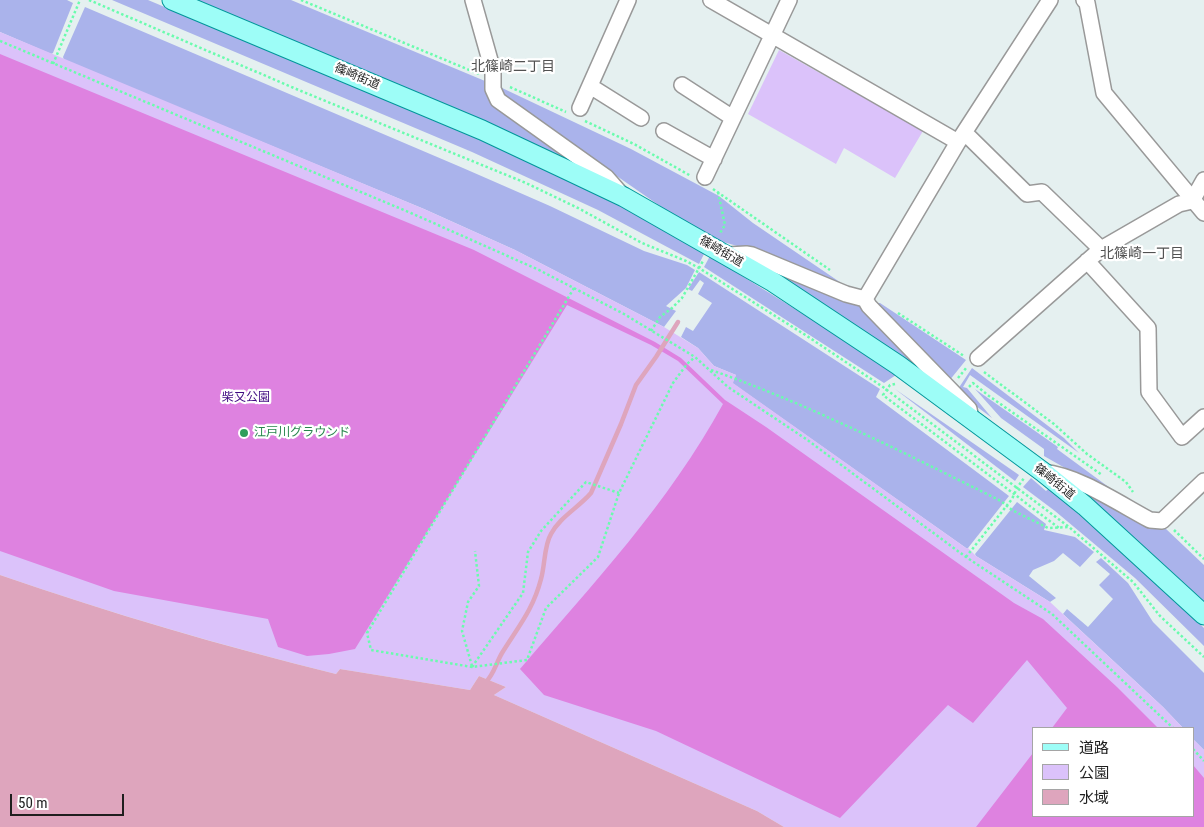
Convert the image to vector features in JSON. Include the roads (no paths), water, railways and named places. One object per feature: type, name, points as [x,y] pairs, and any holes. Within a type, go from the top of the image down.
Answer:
[{"type":"main road","name":"篠崎街道","points":[[172,0],[473,126],[624,197],[728,255],[773,282],[889,359],[1043,472],[1085,506],[1204,614]]},
{"type":"street","points":[[472,0],[493,71],[493,89],[498,100],[606,177],[624,197]]},
{"type":"street","points":[[577,114],[628,0]]},
{"type":"street","points":[[711,0],[961,138],[1027,194],[1042,192],[1101,249]]},
{"type":"street","points":[[703,180],[789,0]]},
{"type":"street","points":[[865,299],[961,138],[1050,0]]},
{"type":"street","points":[[1084,0],[1087,3],[1104,93],[1204,214]]},
{"type":"street","points":[[682,85],[734,118]]},
{"type":"street","points":[[590,86],[642,118]]},
{"type":"street","points":[[664,131],[714,159]]},
{"type":"street","points":[[972,362],[1101,249],[1179,204],[1192,201],[1204,180]]},
{"type":"street","points":[[728,255],[746,254],[846,294],[865,299],[869,306],[969,409],[970,418]]},
{"type":"street","points":[[1087,261],[1148,328],[1150,392],[1182,437],[1204,417]]},
{"type":"street","points":[[1043,472],[1057,474],[1074,480],[1150,520],[1157,521],[1162,521],[1204,481]]},
{"type":"water","points":[[0,575],[166,628],[336,674],[340,669],[470,690],[479,676],[506,687],[494,695],[757,811],[784,827],[0,827]]},
{"type":"waterway","points":[[485,683],[491,676],[502,653],[534,600],[541,579],[547,544],[551,534],[559,523],[591,493],[636,385],[678,322]]},
{"type":"place","name":"江戸川グラウンド","points":[[244,433]]},
{"type":"district","name":"北篠崎二丁目","points":[[513,67]]},
{"type":"district","name":"北篠崎一丁目","points":[[1142,254]]},
{"type":"park label","name":"柴又公園","points":[[246,398]]}]
